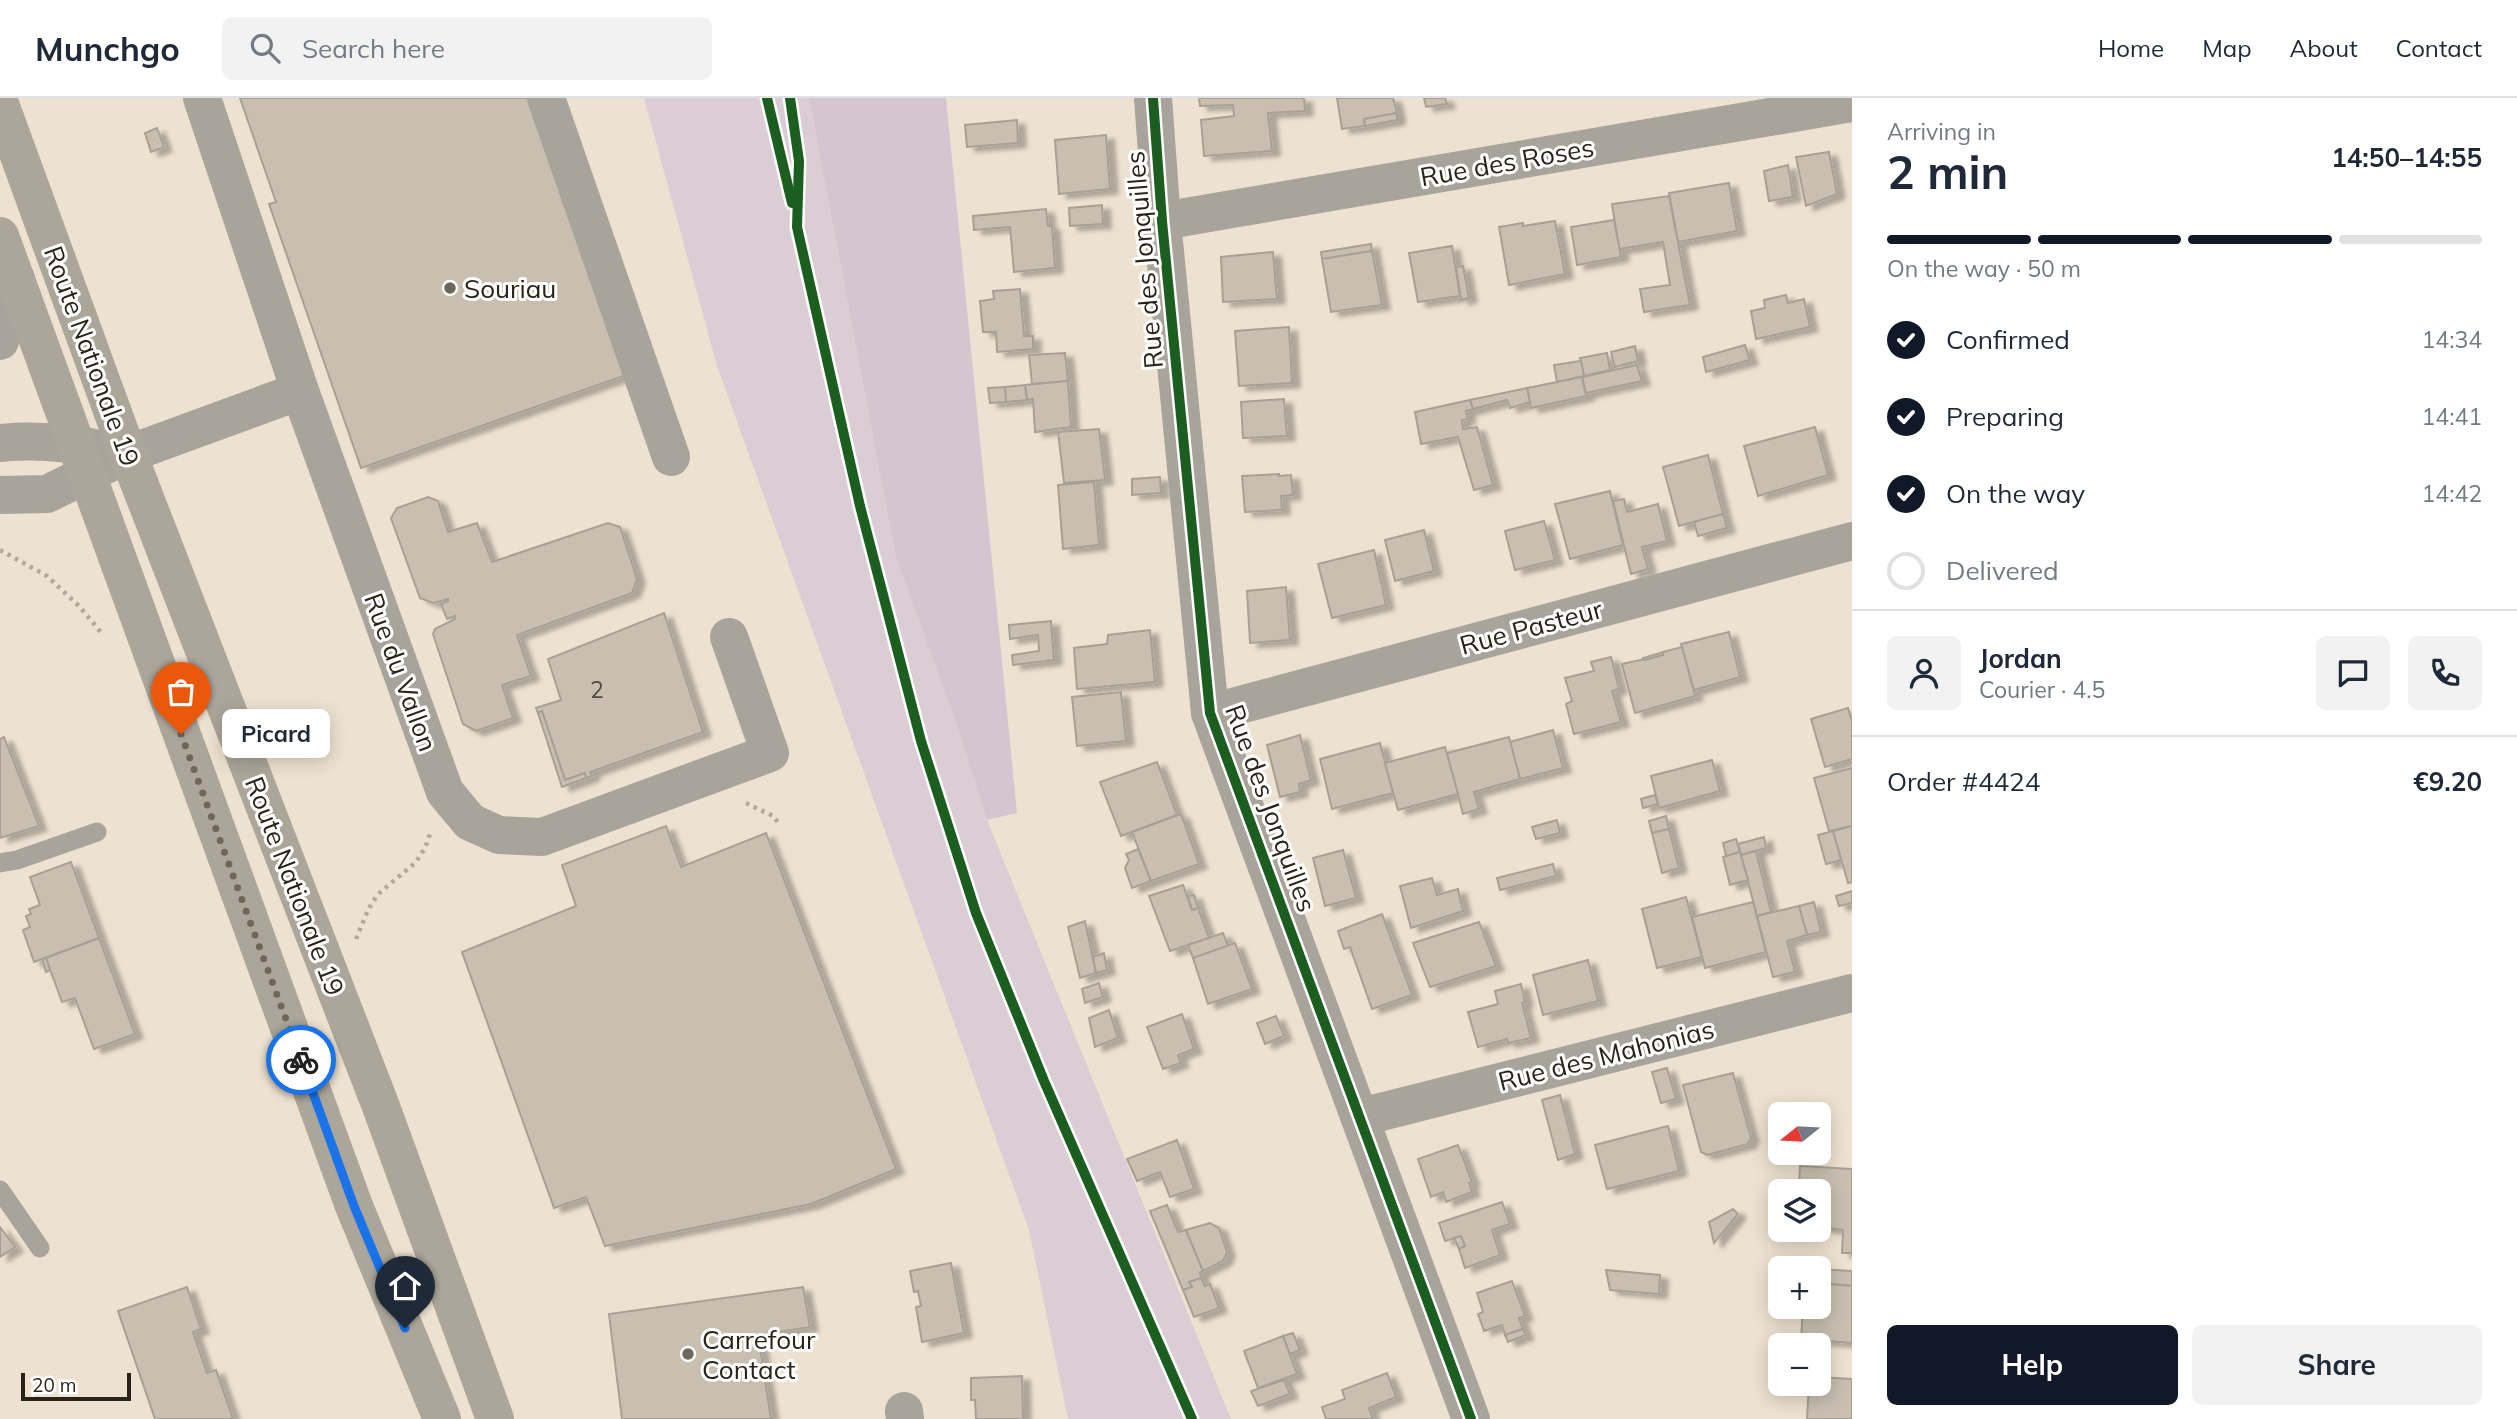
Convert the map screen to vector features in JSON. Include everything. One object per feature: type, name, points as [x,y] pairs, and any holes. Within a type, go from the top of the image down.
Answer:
[{"type":"main road","name":"Route Nationale 19","points":[[0,104],[128,454],[380,1104],[495,1419]]},
{"type":"main road","name":"Route Nationale 19","points":[[0,236],[354,1206],[442,1419]]},
{"type":"street","name":"Rue du Vallon","points":[[202,98],[300,391],[445,792],[470,822],[499,835],[542,837],[770,752],[729,637]]},
{"type":"street","points":[[546,98],[671,457]]},
{"type":"street","name":"Rue des Jonquilles","points":[[1153,98],[1162,221],[1210,713],[1471,1419]]},
{"type":"street","name":"Rue des Roses","points":[[1162,221],[1852,103]]},
{"type":"street","points":[[0,341],[16,279]]},
{"type":"street","points":[[0,443],[18,441],[81,459],[128,454],[300,391]]},
{"type":"street","points":[[47,494],[81,459]]},
{"type":"street","points":[[0,495],[47,494],[103,521]]},
{"type":"street","name":"Rue Pasteur","points":[[1210,713],[1852,541]]},
{"type":"street","name":"Rue des Mahonias","points":[[1361,1117],[1852,993]]},
{"type":"lane","points":[[0,863],[17,860],[97,832]]},
{"type":"lane","points":[[0,1189],[40,1248]]},
{"type":"shaded area","points":[[644,98],[809,98],[895,554],[956,723],[987,820],[1231,1419],[1068,1419],[1029,1230],[717,366]]},
{"type":"shaded area","points":[[809,98],[946,98],[1017,813],[987,820],[956,723],[895,554]]},
{"type":"building","name":"Souriau","points":[[240,98],[537,98],[632,373],[361,468],[269,204],[276,202]]},
{"type":"building","points":[[1199,98],[1304,98],[1305,111],[1268,113],[1272,151],[1204,156],[1201,120],[1234,116],[1233,105],[1200,106]]},
{"type":"building","points":[[1337,98],[1393,98],[1397,113],[1364,119],[1365,126],[1342,129]]},
{"type":"building","points":[[1424,98],[1445,98],[1447,104],[1426,107]]},
{"type":"building","points":[[1397,113],[1397,120],[1365,126],[1364,119]]},
{"type":"building","points":[[1017,120],[1018,143],[967,147],[965,125]]},
{"type":"building","points":[[157,128],[164,147],[151,152],[145,133]]},
{"type":"building","points":[[1106,135],[1110,189],[1059,194],[1055,140]]},
{"type":"building","points":[[1829,152],[1837,194],[1806,206],[1796,157]]},
{"type":"building","points":[[1788,165],[1793,197],[1769,201],[1764,171]]},
{"type":"building","points":[[1729,183],[1737,231],[1678,242],[1669,193]]},
{"type":"building","points":[[1669,196],[1690,305],[1644,312],[1640,289],[1670,285],[1663,242],[1619,249],[1612,204]]},
{"type":"building","points":[[1102,205],[1103,224],[1070,226],[1069,208]]},
{"type":"building","points":[[1046,209],[1048,226],[1052,226],[1055,268],[1014,272],[1010,227],[974,230],[973,216]]},
{"type":"building","points":[[1614,220],[1621,257],[1577,265],[1571,227]]},
{"type":"building","points":[[1555,221],[1565,274],[1509,285],[1499,227]]},
{"type":"building","points":[[1371,244],[1372,251],[1322,259],[1321,252]]},
{"type":"building","points":[[1452,246],[1460,296],[1418,302],[1409,253]]},
{"type":"building","points":[[1372,251],[1382,305],[1331,312],[1322,259]]},
{"type":"building","points":[[1273,252],[1277,299],[1223,302],[1221,257]]},
{"type":"building","points":[[1463,266],[1469,298],[1461,300],[1456,267]]},
{"type":"building","points":[[1020,289],[1024,336],[1033,336],[1033,349],[997,352],[996,332],[983,332],[980,301],[994,299],[993,291]]},
{"type":"building","points":[[1786,295],[1788,303],[1804,299],[1810,327],[1756,339],[1751,311],[1765,308],[1764,300]]},
{"type":"building","points":[[1289,327],[1292,383],[1239,386],[1235,331]]},
{"type":"building","points":[[1745,345],[1750,360],[1706,372],[1703,357]]},
{"type":"building","points":[[1635,346],[1638,361],[1615,367],[1611,352]]},
{"type":"building","points":[[1065,353],[1068,381],[1032,384],[1029,355]]},
{"type":"building","points":[[1607,353],[1610,370],[1584,376],[1580,358]]},
{"type":"building","points":[[1581,361],[1584,376],[1557,382],[1554,365]]},
{"type":"building","points":[[1637,365],[1642,381],[1586,393],[1582,377]]},
{"type":"building","points":[[1582,377],[1586,396],[1531,408],[1527,388]]},
{"type":"building","points":[[1068,381],[1071,427],[1035,432],[1033,399],[1027,400],[1025,385]]},
{"type":"building","points":[[1025,385],[1027,400],[1006,402],[1005,387]]},
{"type":"building","points":[[1005,387],[1006,402],[990,403],[988,388]]},
{"type":"building","points":[[1527,388],[1530,402],[1510,408],[1507,400],[1473,409],[1470,400]]},
{"type":"building","points":[[1284,399],[1287,436],[1243,438],[1241,402]]},
{"type":"building","points":[[1470,400],[1473,409],[1466,411],[1468,419],[1462,420],[1463,429],[1477,427],[1493,485],[1474,490],[1458,437],[1421,444],[1415,412]]},
{"type":"building","points":[[1815,427],[1828,475],[1758,496],[1744,446]]},
{"type":"building","points":[[1099,429],[1105,480],[1064,483],[1058,432]]},
{"type":"building","points":[[1708,455],[1723,514],[1679,526],[1663,467]]},
{"type":"building","points":[[1291,475],[1293,495],[1281,496],[1282,510],[1245,512],[1242,476]]},
{"type":"building","points":[[1160,477],[1161,493],[1132,495],[1132,479]]},
{"type":"building","points":[[1094,482],[1099,545],[1063,549],[1058,485]]},
{"type":"building","points":[[1610,491],[1623,545],[1570,559],[1555,504]]},
{"type":"building","points":[[428,497],[438,501],[448,532],[477,523],[492,562],[608,523],[620,527],[637,579],[632,593],[517,635],[531,676],[502,685],[513,718],[476,731],[463,724],[433,634],[435,629],[455,619],[455,616],[447,619],[441,604],[448,599],[433,603],[420,598],[391,518],[397,508]]},
{"type":"building","points":[[1624,499],[1627,512],[1658,504],[1667,541],[1642,547],[1648,569],[1631,574],[1613,501]]},
{"type":"building","points":[[1723,514],[1727,528],[1698,536],[1694,522]]},
{"type":"building","points":[[1544,521],[1555,560],[1515,570],[1505,531]]},
{"type":"building","points":[[1424,530],[1434,571],[1395,581],[1385,540]]},
{"type":"building","points":[[1374,550],[1386,605],[1332,618],[1318,564]]},
{"type":"building","points":[[1286,587],[1290,640],[1250,643],[1247,591]]},
{"type":"building","points":[[664,613],[703,732],[590,772],[592,776],[586,778],[585,773],[565,780],[542,711],[538,713],[536,708],[561,700],[548,659]]},
{"type":"building","points":[[1051,621],[1054,660],[1013,665],[1012,655],[1039,651],[1038,635],[1010,639],[1009,625]]},
{"type":"building","points":[[1150,630],[1155,682],[1077,689],[1074,648],[1107,644],[1108,635]]},
{"type":"building","points":[[1729,632],[1740,677],[1694,690],[1681,644]]},
{"type":"building","points":[[1682,647],[1695,696],[1635,713],[1622,664],[1663,655],[1663,652]]},
{"type":"building","points":[[1663,652],[1663,655],[1644,660],[1643,658]]},
{"type":"building","points":[[1611,657],[1619,689],[1612,691],[1621,722],[1574,734],[1566,704],[1572,701],[1565,678],[1594,671],[1591,662]]},
{"type":"building","points":[[1121,692],[1126,741],[1077,746],[1072,697]]},
{"type":"building","points":[[1848,708],[1852,722],[1852,759],[1825,767],[1811,719]]},
{"type":"building","points":[[542,711],[565,780],[585,773],[586,778],[562,787],[538,713]]},
{"type":"building","points":[[1553,730],[1563,768],[1520,779],[1510,742]]},
{"type":"building","points":[[1300,735],[1311,780],[1299,784],[1300,792],[1280,797],[1267,745]]},
{"type":"building","points":[[4,737],[39,826],[0,838],[0,739]]},
{"type":"building","points":[[1509,737],[1520,779],[1474,792],[1479,809],[1463,814],[1447,753]]},
{"type":"building","points":[[1380,743],[1393,793],[1332,809],[1320,759]]},
{"type":"building","points":[[1445,747],[1458,794],[1398,810],[1385,763]]},
{"type":"building","points":[[1712,760],[1720,791],[1659,808],[1651,776]]},
{"type":"building","points":[[1157,762],[1177,815],[1121,836],[1100,782]]},
{"type":"building","points":[[1852,768],[1852,826],[1829,831],[1814,778]]},
{"type":"building","points":[[1655,795],[1658,804],[1643,808],[1641,799]]},
{"type":"building","points":[[1181,814],[1199,864],[1151,881],[1132,832]]},
{"type":"building","points":[[1666,816],[1669,829],[1652,833],[1649,821]]},
{"type":"building","points":[[1557,820],[1560,833],[1536,839],[1532,827]]},
{"type":"building","points":[[666,826],[681,867],[766,833],[896,1169],[811,1204],[605,1246],[586,1197],[554,1208],[462,952],[576,906],[562,865]]},
{"type":"building","points":[[1852,826],[1852,882],[1848,883],[1833,831]]},
{"type":"building","points":[[1669,829],[1679,868],[1662,873],[1652,833]]},
{"type":"building","points":[[1833,831],[1841,860],[1826,864],[1818,835]]},
{"type":"building","points":[[1764,837],[1766,848],[1741,855],[1738,844]]},
{"type":"building","points":[[1736,839],[1740,852],[1726,856],[1723,843]]},
{"type":"building","points":[[1138,849],[1151,881],[1132,888],[1125,868],[1129,860],[1126,854]]},
{"type":"building","points":[[1343,850],[1356,898],[1325,906],[1313,858]]},
{"type":"building","points":[[1756,851],[1771,912],[1757,916],[1741,855]]},
{"type":"building","points":[[1740,852],[1748,880],[1730,885],[1723,857]]},
{"type":"building","points":[[71,862],[99,938],[34,962],[23,930],[30,927],[26,916],[31,914],[29,909],[40,905],[30,877]]},
{"type":"building","points":[[1553,864],[1556,876],[1500,890],[1497,878]]},
{"type":"building","points":[[1432,878],[1437,895],[1458,889],[1463,911],[1411,928],[1400,886]]},
{"type":"building","points":[[1183,885],[1192,910],[1198,908],[1209,938],[1170,951],[1149,896]]},
{"type":"building","points":[[1852,891],[1852,903],[1839,906],[1836,896]]},
{"type":"building","points":[[1194,895],[1198,908],[1192,910],[1188,896]]},
{"type":"building","points":[[1686,897],[1702,957],[1657,968],[1642,909]]},
{"type":"building","points":[[1753,902],[1766,952],[1705,968],[1692,917]]},
{"type":"building","points":[[1814,902],[1821,932],[1807,935],[1799,906]]},
{"type":"building","points":[[1799,906],[1807,935],[1787,941],[1795,972],[1773,977],[1757,916]]},
{"type":"building","points":[[1382,914],[1412,995],[1372,1009],[1350,947],[1344,949],[1338,931]]},
{"type":"building","points":[[1085,921],[1096,973],[1080,978],[1068,927]]},
{"type":"building","points":[[1479,922],[1496,966],[1430,987],[1413,943]]},
{"type":"building","points":[[1223,933],[1228,946],[1193,958],[1188,945]]},
{"type":"building","points":[[99,938],[135,1034],[94,1049],[75,998],[62,1002],[46,958]]},
{"type":"building","points":[[1235,943],[1252,989],[1208,1004],[1193,958]]},
{"type":"building","points":[[1104,953],[1107,970],[1096,973],[1093,957]]},
{"type":"building","points":[[46,958],[50,970],[46,972],[42,959]]},
{"type":"building","points":[[1588,960],[1598,1001],[1543,1015],[1533,975]]},
{"type":"building","points":[[1099,983],[1103,997],[1085,1003],[1082,989]]},
{"type":"building","points":[[1521,984],[1525,1002],[1522,1003],[1531,1038],[1508,1043],[1507,1039],[1478,1047],[1468,1012],[1498,1004],[1495,991]]},
{"type":"building","points":[[1109,1010],[1118,1038],[1095,1047],[1089,1018]]},
{"type":"building","points":[[1182,1014],[1194,1049],[1178,1055],[1181,1063],[1163,1069],[1147,1027]]},
{"type":"building","points":[[1276,1016],[1284,1036],[1265,1044],[1257,1023]]},
{"type":"building","points":[[1667,1068],[1676,1099],[1661,1103],[1652,1072]]},
{"type":"building","points":[[1733,1073],[1751,1138],[1748,1144],[1707,1155],[1701,1152],[1683,1085]]},
{"type":"building","points":[[1560,1095],[1575,1154],[1558,1160],[1542,1100]]},
{"type":"building","points":[[1668,1126],[1679,1171],[1607,1189],[1595,1145]]},
{"type":"building","points":[[1177,1140],[1194,1189],[1170,1197],[1160,1172],[1137,1181],[1127,1159]]},
{"type":"building","points":[[1458,1145],[1472,1182],[1469,1183],[1472,1192],[1446,1202],[1443,1192],[1431,1197],[1418,1159]]},
{"type":"building","points":[[1800,1166],[1852,1169],[1852,1253],[1842,1253],[1843,1230],[1831,1229],[1831,1179],[1799,1179]]},
{"type":"building","points":[[1502,1202],[1510,1224],[1492,1230],[1500,1255],[1465,1268],[1459,1249],[1465,1246],[1461,1236],[1445,1241],[1439,1223]]},
{"type":"building","points":[[1167,1205],[1178,1232],[1186,1230],[1203,1271],[1200,1273],[1201,1278],[1189,1282],[1192,1287],[1183,1290],[1150,1211]]},
{"type":"building","points":[[1733,1209],[1738,1214],[1714,1243],[1709,1222]]},
{"type":"building","points":[[1210,1223],[1219,1228],[1227,1252],[1223,1261],[1203,1271],[1186,1230]]},
{"type":"building","points":[[0,1227],[15,1247],[0,1257]]},
{"type":"building","points":[[1461,1236],[1465,1246],[1459,1249],[1454,1238]]},
{"type":"building","points":[[951,1263],[964,1333],[922,1342],[916,1307],[921,1306],[918,1291],[914,1292],[910,1271]]},
{"type":"building","points":[[1606,1270],[1660,1275],[1659,1294],[1610,1290]]},
{"type":"building","points":[[1831,1270],[1852,1271],[1852,1286],[1831,1284]]},
{"type":"building","points":[[1201,1278],[1205,1286],[1210,1284],[1219,1308],[1194,1317],[1183,1290],[1192,1287],[1189,1282]]},
{"type":"building","points":[[1512,1281],[1525,1316],[1519,1318],[1523,1329],[1505,1335],[1502,1325],[1484,1331],[1478,1314],[1483,1312],[1477,1293]]},
{"type":"building","points":[[1831,1284],[1852,1286],[1852,1343],[1831,1341],[1831,1333],[1801,1333],[1802,1319],[1831,1319]]},
{"type":"building","points":[[187,1287],[201,1329],[193,1332],[207,1373],[216,1370],[233,1419],[155,1419],[118,1311]]},
{"type":"building","name":"Carrefour Contact","points":[[803,1287],[810,1327],[758,1335],[771,1419],[622,1419],[609,1314]]},
{"type":"building","points":[[1523,1329],[1526,1335],[1508,1342],[1505,1335]]},
{"type":"building","points":[[1293,1333],[1300,1350],[1290,1354],[1283,1336]]},
{"type":"building","points":[[1283,1336],[1297,1374],[1258,1388],[1244,1351]]},
{"type":"building","points":[[1387,1373],[1396,1397],[1369,1408],[1373,1419],[1326,1419],[1322,1407],[1345,1399],[1342,1390]]},
{"type":"building","points":[[1022,1376],[1023,1419],[976,1419],[975,1400],[971,1400],[971,1378]]},
{"type":"building","points":[[1831,1378],[1852,1379],[1852,1419],[1807,1419],[1808,1396],[1831,1396]]},
{"type":"building","points":[[1284,1380],[1290,1394],[1258,1406],[1251,1391]]},
{"type":"cycle path","points":[[767,98],[792,203]]},
{"type":"cycle path","points":[[790,98],[799,161],[797,227],[860,506],[921,741],[976,913],[1044,1081],[1192,1419]]},
{"type":"cycle path","points":[[1153,98],[1162,221],[1210,713],[1471,1419]]},
{"type":"way so far","points":[[181,734],[301,1060]]},
{"type":"place","name":"Souriau","points":[[450,288]]},
{"type":"place","name":"Picard","points":[[181,734]]},
{"type":"place","name":"Carrefour Contact","points":[[688,1354]]},
{"type":"route","points":[[301,1060],[354,1206],[405,1328]]}]
